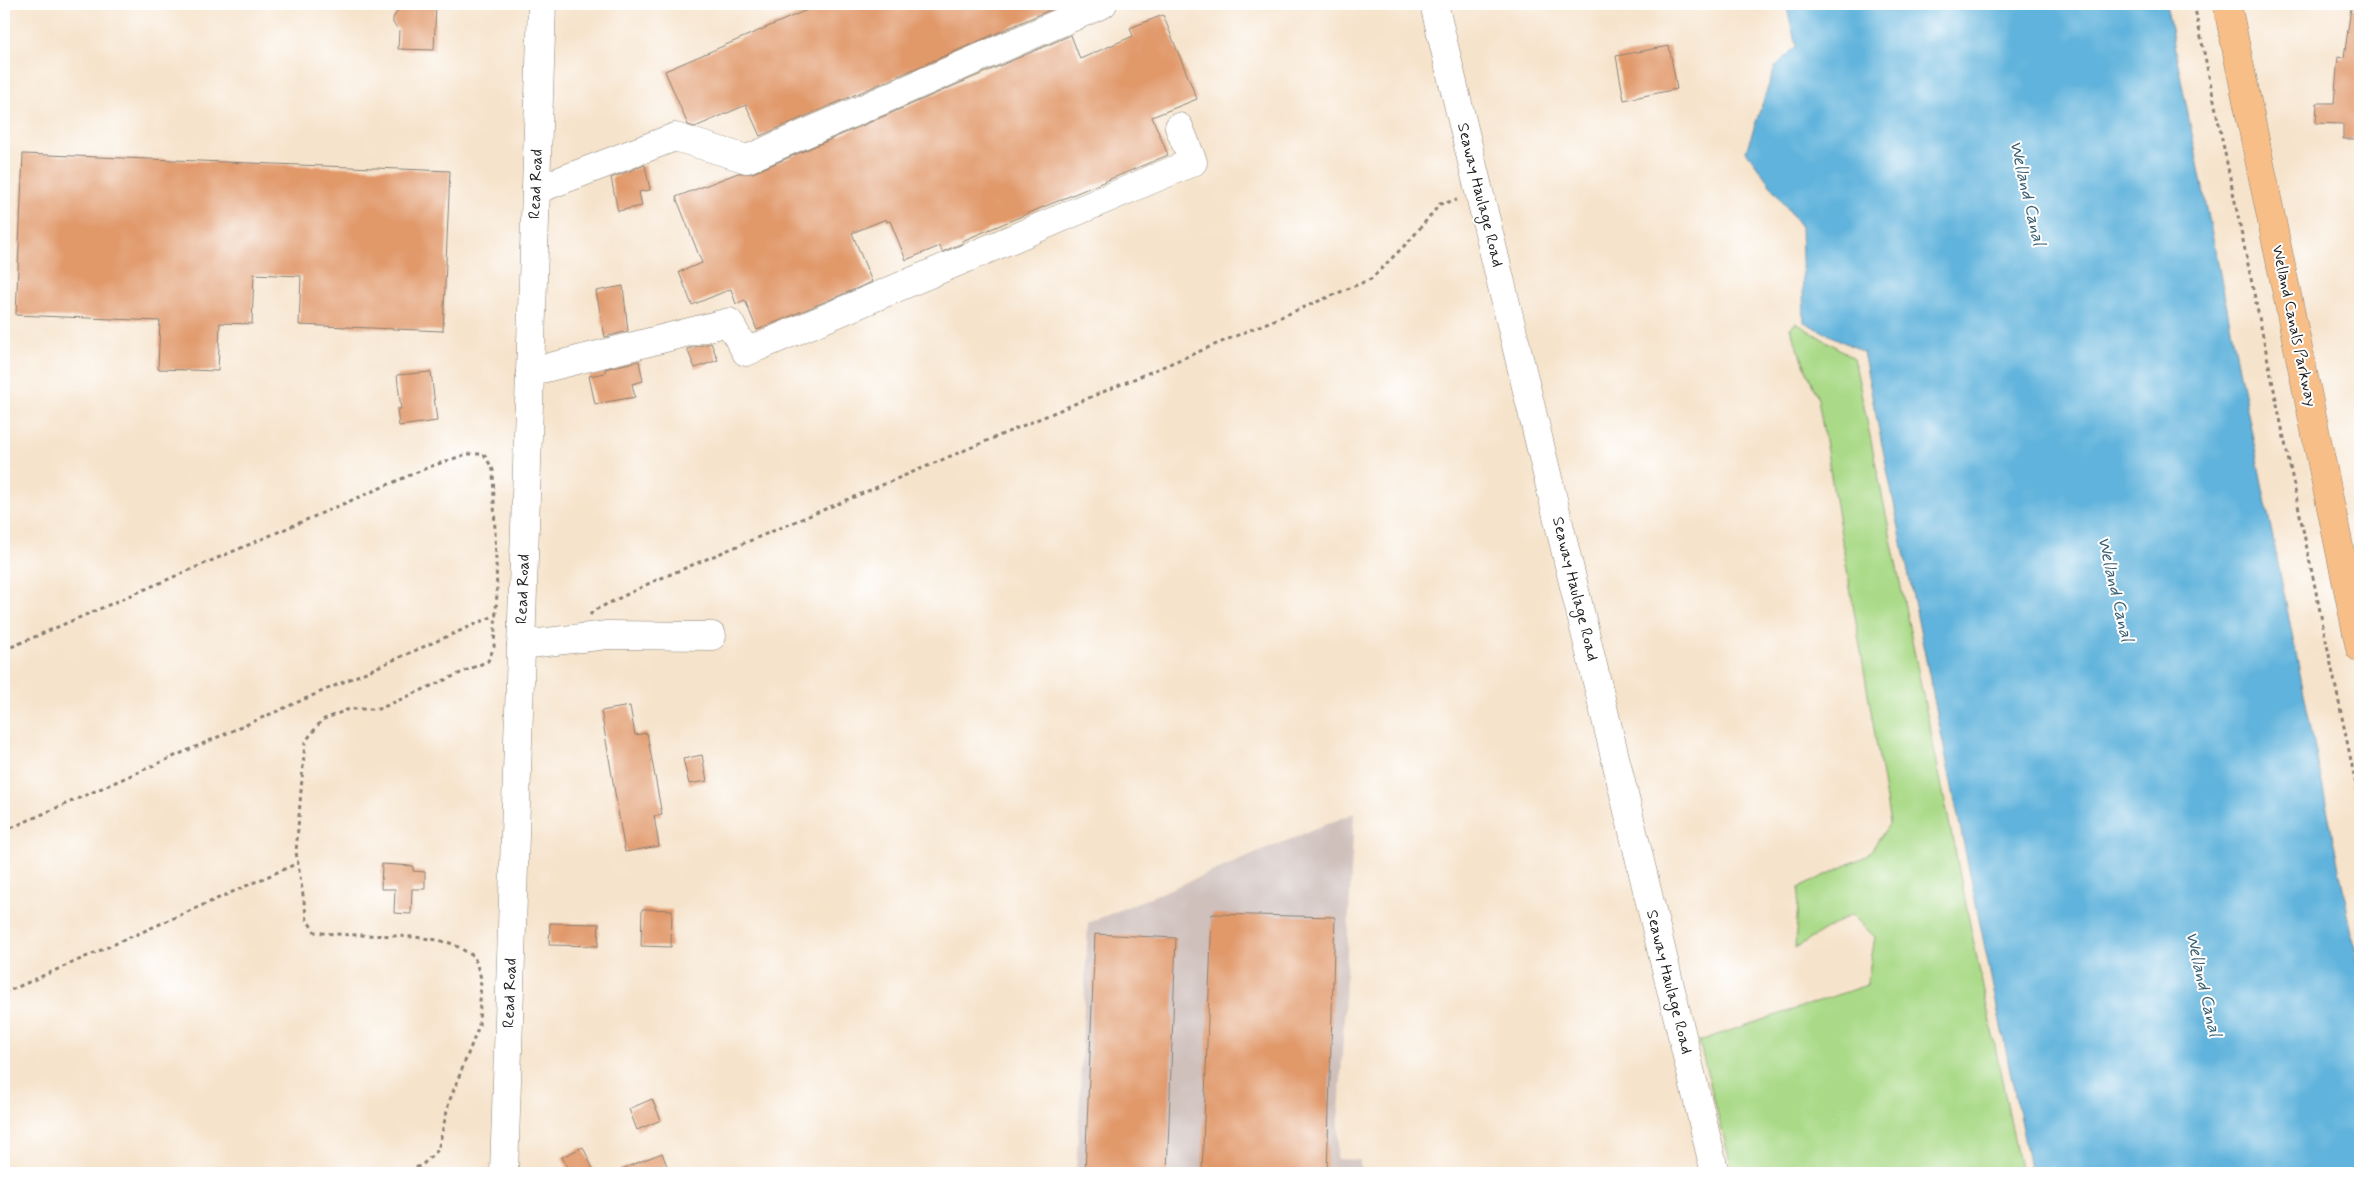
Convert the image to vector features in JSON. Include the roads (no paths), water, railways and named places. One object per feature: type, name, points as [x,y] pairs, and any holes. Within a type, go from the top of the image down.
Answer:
[{"type":"main road","name":"Welland Canals Parkway","points":[[2227,4],[2360,648]]},
{"type":"street","name":"Read Road","points":[[504,1173],[542,4]]},
{"type":"street","points":[[536,190],[675,137],[747,159],[1103,4]]},
{"type":"street","name":"Seaway Haulage Road","points":[[1434,4],[1715,1173]]},
{"type":"street","points":[[530,372],[729,322],[746,352],[1193,162],[1179,128]]},
{"type":"street","points":[[521,645],[607,635],[712,636]]},
{"type":"water","name":"Welland Canal","points":[[1786,4],[2166,4],[2360,973],[2360,1173],[2031,1173],[1863,352],[1804,322],[1801,227],[1746,151],[1775,67],[1796,46]]}]
